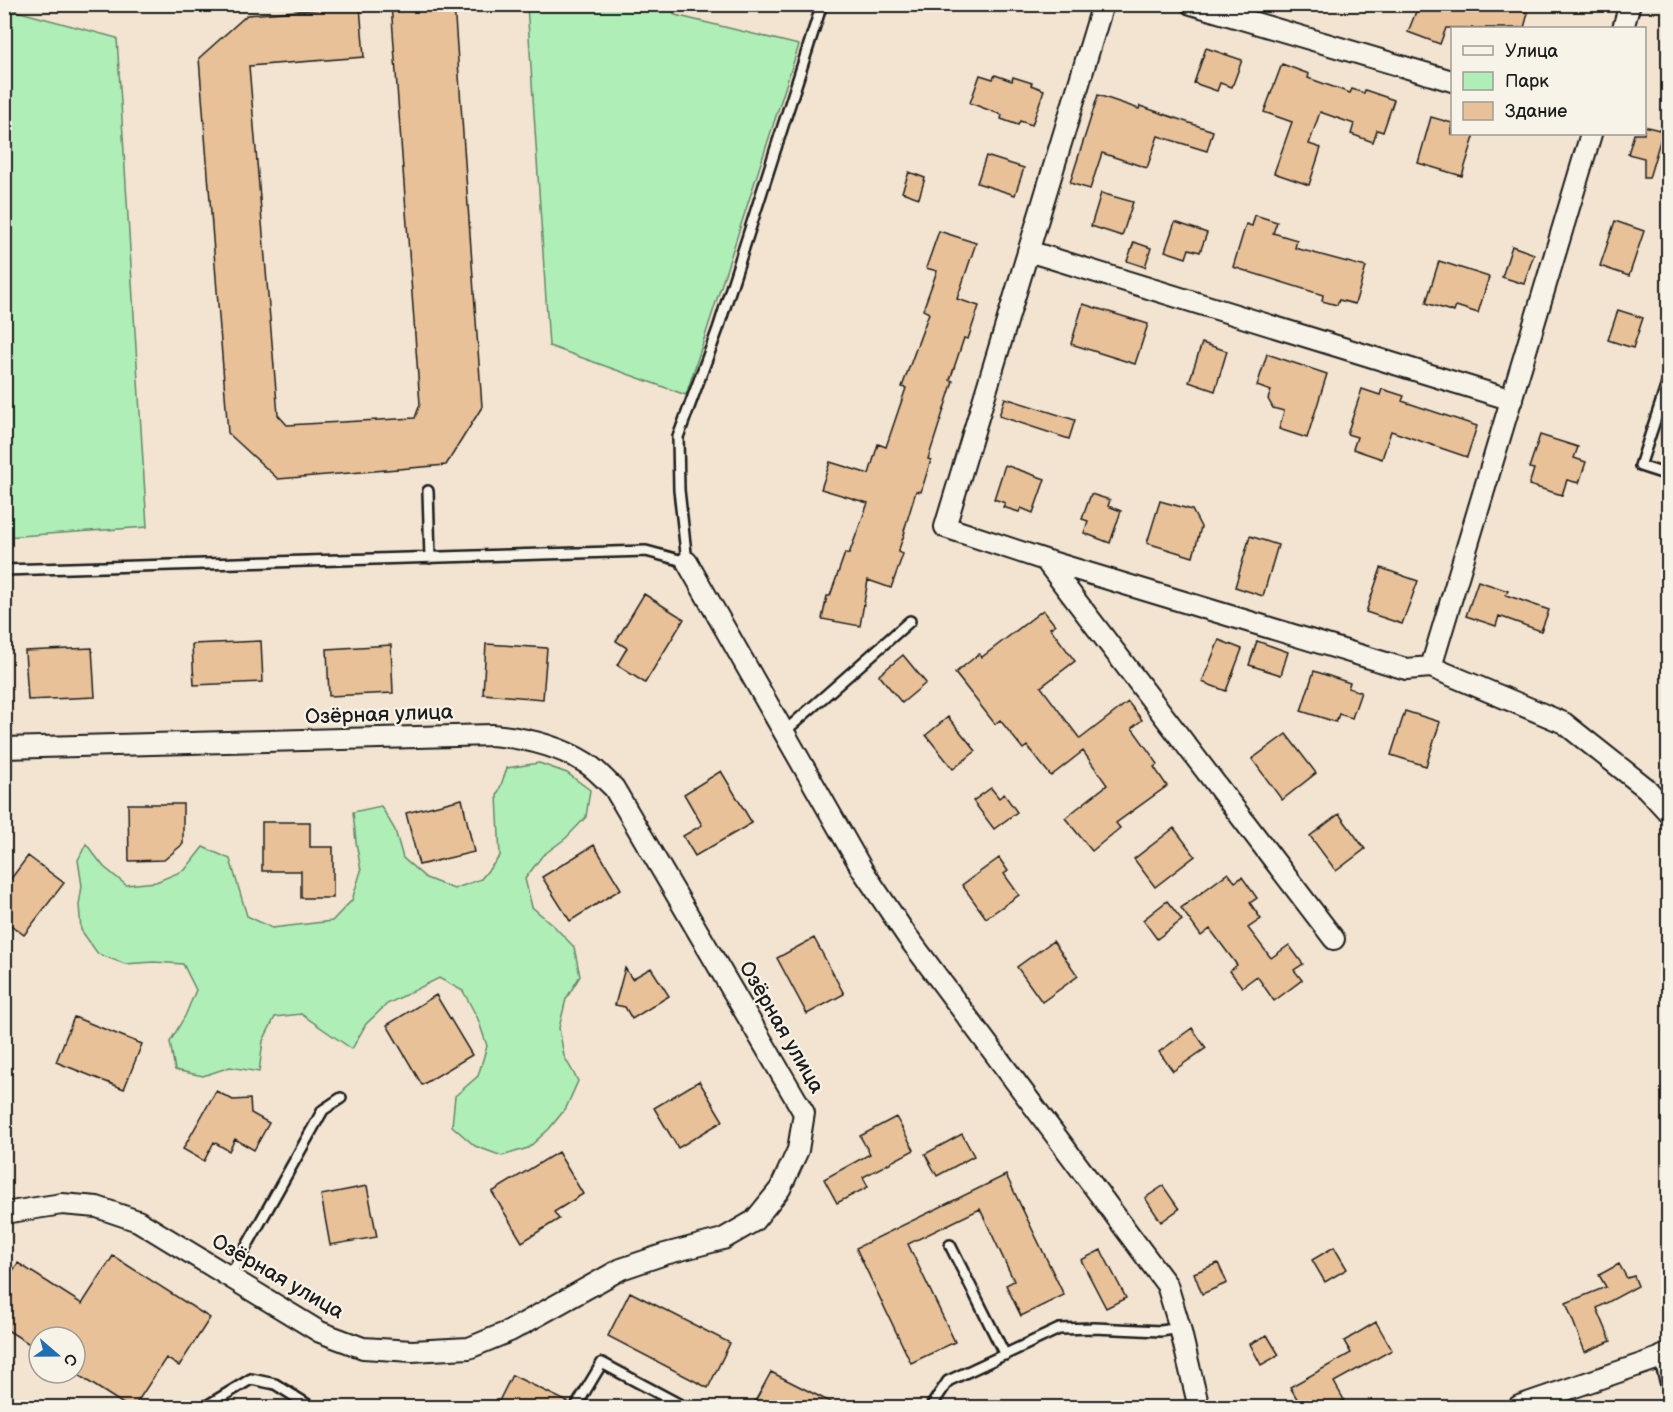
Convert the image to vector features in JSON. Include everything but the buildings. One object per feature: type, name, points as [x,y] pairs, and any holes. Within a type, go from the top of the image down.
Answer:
[{"type":"street","points":[[1103,4],[945,527],[1045,560],[1406,669],[1431,667],[1564,723],[1646,788],[1668,812]]},
{"type":"street","points":[[1191,4],[1451,81]]},
{"type":"street","points":[[1623,27],[1630,4]]},
{"type":"street","points":[[1431,667],[1591,135]]},
{"type":"street","points":[[1028,251],[1512,400]]},
{"type":"street","points":[[1045,560],[1335,939]]},
{"type":"street","points":[[687,562],[863,871],[907,936],[1167,1285],[1199,1407]]},
{"type":"street","name":"Озёрная улица","points":[[4,748],[492,735],[521,738],[555,748],[587,763],[614,788],[804,1113],[798,1150],[780,1189],[754,1221],[723,1239],[665,1254],[621,1269],[510,1331],[469,1347],[412,1351],[363,1348],[320,1332],[138,1221],[97,1207],[62,1204],[4,1213]]},
{"type":"street","points":[[1519,1406],[1664,1356]]},
{"type":"lane","points":[[4,570],[646,551],[687,562],[679,490],[678,437],[718,329],[822,4]]},
{"type":"lane","points":[[1668,381],[1640,466],[1668,475]]},
{"type":"lane","points":[[428,491],[430,558]]},
{"type":"lane","points":[[784,732],[910,621]]},
{"type":"lane","points":[[230,1276],[323,1110],[341,1098]]},
{"type":"lane","points":[[950,1245],[1005,1355]]},
{"type":"lane","points":[[930,1407],[948,1381],[1059,1329],[1161,1331],[1180,1328]]},
{"type":"lane","points":[[1664,1356],[1668,1392]]},
{"type":"lane","points":[[575,1407],[602,1363],[686,1407]]},
{"type":"lane","points":[[203,1407],[251,1379],[275,1384],[313,1407]]},
{"type":"green space","points":[[527,5],[668,5],[675,15],[799,45],[686,395],[549,346]]},
{"type":"green space","points":[[5,8],[117,38],[147,527],[5,537]]},
{"type":"green space","points":[[539,763],[567,773],[590,790],[586,817],[566,838],[542,856],[525,879],[532,907],[574,947],[580,976],[566,999],[559,1028],[564,1056],[578,1081],[566,1108],[549,1129],[528,1148],[502,1156],[475,1146],[452,1126],[455,1096],[478,1076],[487,1046],[478,1019],[463,991],[439,978],[387,1004],[366,1024],[352,1049],[301,1014],[275,1017],[263,1041],[259,1072],[230,1067],[203,1076],[175,1070],[170,1042],[196,990],[183,964],[154,962],[125,964],[98,954],[81,930],[79,905],[82,886],[78,860],[86,844],[104,867],[126,885],[156,882],[185,870],[203,847],[230,859],[247,916],[272,928],[332,921],[352,900],[361,871],[353,812],[381,806],[395,830],[403,858],[426,878],[454,889],[481,879],[500,856],[497,796],[507,768]]}]
